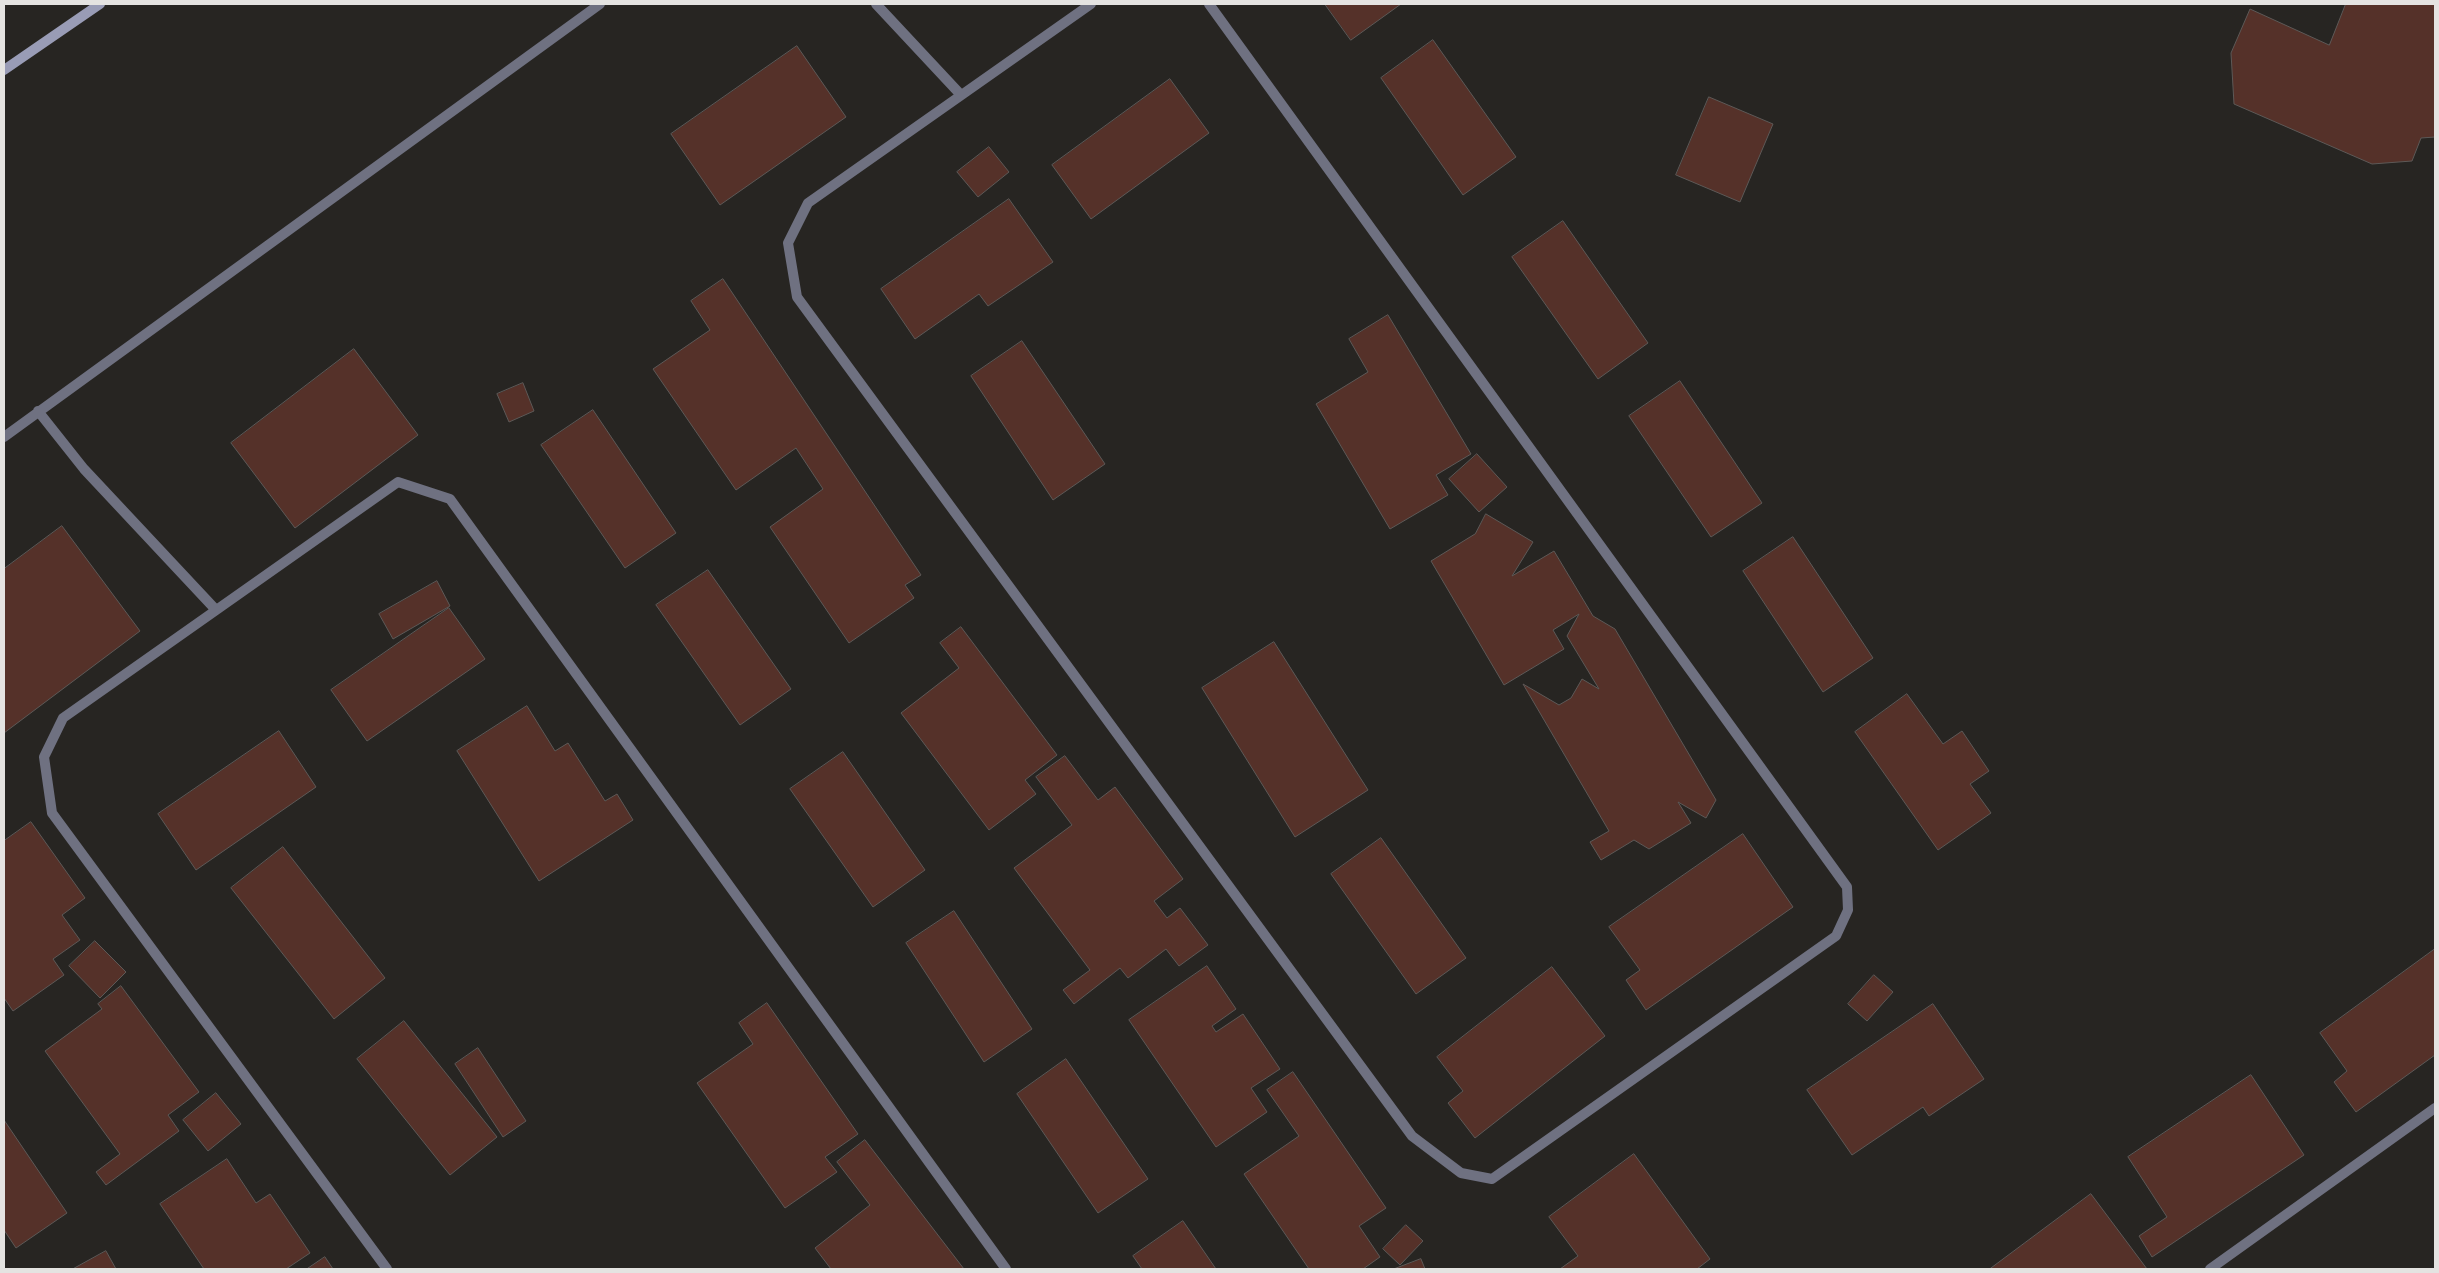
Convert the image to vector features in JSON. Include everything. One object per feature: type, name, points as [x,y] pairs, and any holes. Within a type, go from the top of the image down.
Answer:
[{"type":"street","points":[[4,70],[100,4]]},
{"type":"street","points":[[4,437],[600,4]]},
{"type":"street","points":[[876,4],[961,95]]},
{"type":"street","points":[[1091,4],[808,203],[788,242],[797,298],[1412,1136],[1461,1173],[1492,1179],[1836,936],[1848,910],[1847,887],[1209,4]]},
{"type":"street","points":[[38,411],[84,469],[216,610]]},
{"type":"street","points":[[387,1269],[52,813],[44,757],[63,718],[398,482],[450,499],[1006,1269]]},
{"type":"street","points":[[2210,1269],[2435,1108]]},
{"type":"building","points":[[1325,4],[1401,4],[1351,40]]},
{"type":"building","points":[[2346,4],[2435,4],[2435,137],[2421,138],[2412,161],[2372,164],[2234,104],[2231,53],[2250,9],[2329,45]]},
{"type":"building","points":[[1433,40],[1516,157],[1463,195],[1381,78]]},
{"type":"building","points":[[797,46],[846,117],[720,205],[671,134]]},
{"type":"building","points":[[1170,79],[1209,133],[1091,219],[1052,165]]},
{"type":"building","points":[[1709,97],[1773,124],[1740,202],[1676,175]]},
{"type":"building","points":[[989,147],[1009,172],[978,197],[957,172]]},
{"type":"building","points":[[1009,199],[1053,262],[988,306],[979,294],[915,339],[881,289]]},
{"type":"building","points":[[1563,221],[1648,343],[1598,379],[1512,257]]},
{"type":"building","points":[[723,279],[921,575],[905,585],[914,598],[849,643],[770,527],[823,489],[796,448],[736,490],[653,369],[710,330],[691,301]]},
{"type":"building","points":[[1388,315],[1471,454],[1436,475],[1448,495],[1390,529],[1316,404],[1368,372],[1349,339]]},
{"type":"building","points":[[1022,341],[1105,464],[1053,500],[971,376]]},
{"type":"building","points":[[354,349],[418,435],[295,528],[231,443]]},
{"type":"building","points":[[1680,381],[1762,503],[1711,537],[1629,416]]},
{"type":"building","points":[[523,383],[534,411],[509,422],[497,394]]},
{"type":"building","points":[[593,410],[676,533],[625,568],[541,445]]},
{"type":"building","points":[[1477,454],[1507,487],[1479,512],[1449,479]]},
{"type":"building","points":[[1486,514],[1533,542],[1512,576],[1554,551],[1593,616],[1615,629],[1716,800],[1706,818],[1678,802],[1691,823],[1649,849],[1634,840],[1601,860],[1590,842],[1609,831],[1523,684],[1559,705],[1571,698],[1582,679],[1599,689],[1567,636],[1579,614],[1553,630],[1564,649],[1504,685],[1431,561],[1475,534]]},
{"type":"building","points":[[62,526],[140,631],[4,733],[4,569]]},
{"type":"building","points":[[1793,537],[1873,658],[1823,692],[1743,571]]},
{"type":"building","points":[[708,570],[791,689],[740,725],[656,605]]},
{"type":"building","points":[[437,581],[450,606],[393,639],[379,614]]},
{"type":"building","points":[[449,608],[485,659],[367,741],[331,690]]},
{"type":"building","points":[[961,627],[1057,755],[1025,780],[1036,794],[989,830],[901,713],[959,668],[940,643]]},
{"type":"building","points":[[1274,642],[1368,790],[1295,837],[1202,688]]},
{"type":"building","points":[[1907,694],[1943,744],[1962,731],[1989,771],[1970,784],[1991,813],[1938,850],[1855,732]]},
{"type":"building","points":[[527,706],[555,751],[568,743],[605,801],[617,794],[633,820],[539,881],[457,751]]},
{"type":"building","points":[[279,731],[316,787],[196,870],[158,814]]},
{"type":"building","points":[[843,752],[925,870],[873,907],[790,789]]},
{"type":"building","points":[[1065,756],[1098,800],[1115,787],[1183,879],[1154,901],[1167,918],[1180,908],[1208,945],[1179,966],[1166,949],[1128,978],[1120,968],[1074,1004],[1063,990],[1090,970],[1014,868],[1072,825],[1036,777]]},
{"type":"building","points":[[31,822],[85,898],[62,915],[80,940],[53,959],[64,975],[13,1011],[4,998],[4,841]]},
{"type":"building","points":[[1743,834],[1793,907],[1646,1010],[1626,980],[1640,970],[1609,927]]},
{"type":"building","points":[[1381,838],[1466,958],[1416,994],[1331,874]]},
{"type":"building","points":[[283,847],[385,978],[334,1019],[231,888]]},
{"type":"building","points":[[954,911],[1032,1029],[984,1062],[906,943]]},
{"type":"building","points":[[95,941],[126,972],[100,998],[69,966]]},
{"type":"building","points":[[2435,949],[2435,1055],[2356,1112],[2334,1082],[2347,1071],[2320,1033]]},
{"type":"building","points":[[1207,966],[1236,1009],[1212,1026],[1216,1032],[1243,1014],[1280,1069],[1251,1088],[1267,1112],[1216,1147],[1129,1020]]},
{"type":"building","points":[[1552,967],[1605,1036],[1475,1138],[1448,1103],[1463,1091],[1437,1057]]},
{"type":"building","points":[[1874,975],[1893,992],[1867,1021],[1848,1004]]},
{"type":"building","points":[[121,986],[199,1092],[168,1115],[179,1131],[106,1185],[96,1172],[120,1154],[45,1051],[102,1009],[98,1004]]},
{"type":"building","points":[[767,1003],[858,1134],[825,1157],[837,1172],[785,1208],[697,1083],[753,1044],[739,1023]]},
{"type":"building","points":[[1933,1004],[1984,1079],[1929,1116],[1923,1107],[1852,1155],[1807,1090]]},
{"type":"building","points":[[404,1021],[497,1137],[450,1175],[357,1059]]},
{"type":"building","points":[[478,1048],[526,1121],[503,1137],[455,1064]]},
{"type":"building","points":[[1066,1059],[1148,1179],[1098,1213],[1017,1094]]},
{"type":"building","points":[[1293,1072],[1386,1208],[1359,1226],[1380,1257],[1363,1269],[1309,1269],[1244,1174],[1299,1136],[1267,1090]]},
{"type":"building","points":[[2251,1075],[2304,1155],[2152,1257],[2139,1236],[2167,1217],[2128,1157]]},
{"type":"building","points":[[216,1093],[241,1124],[208,1151],[183,1120]]},
{"type":"building","points":[[4,1120],[67,1213],[16,1248],[4,1230]]},
{"type":"building","points":[[865,1140],[964,1269],[831,1269],[815,1248],[870,1205],[837,1162]]},
{"type":"building","points":[[1634,1154],[1710,1259],[1697,1269],[1560,1269],[1578,1256],[1549,1217]]},
{"type":"building","points":[[227,1159],[256,1203],[270,1194],[310,1253],[286,1269],[204,1269],[160,1204]]},
{"type":"building","points":[[2091,1194],[2147,1269],[1990,1269]]},
{"type":"building","points":[[1183,1221],[1216,1269],[1142,1269],[1133,1256]]},
{"type":"building","points":[[1406,1225],[1423,1241],[1400,1265],[1383,1249]]},
{"type":"building","points":[[106,1251],[116,1269],[73,1269]]},
{"type":"building","points":[[325,1257],[333,1269],[307,1269]]},
{"type":"building","points":[[1421,1259],[1425,1269],[1394,1269]]}]
